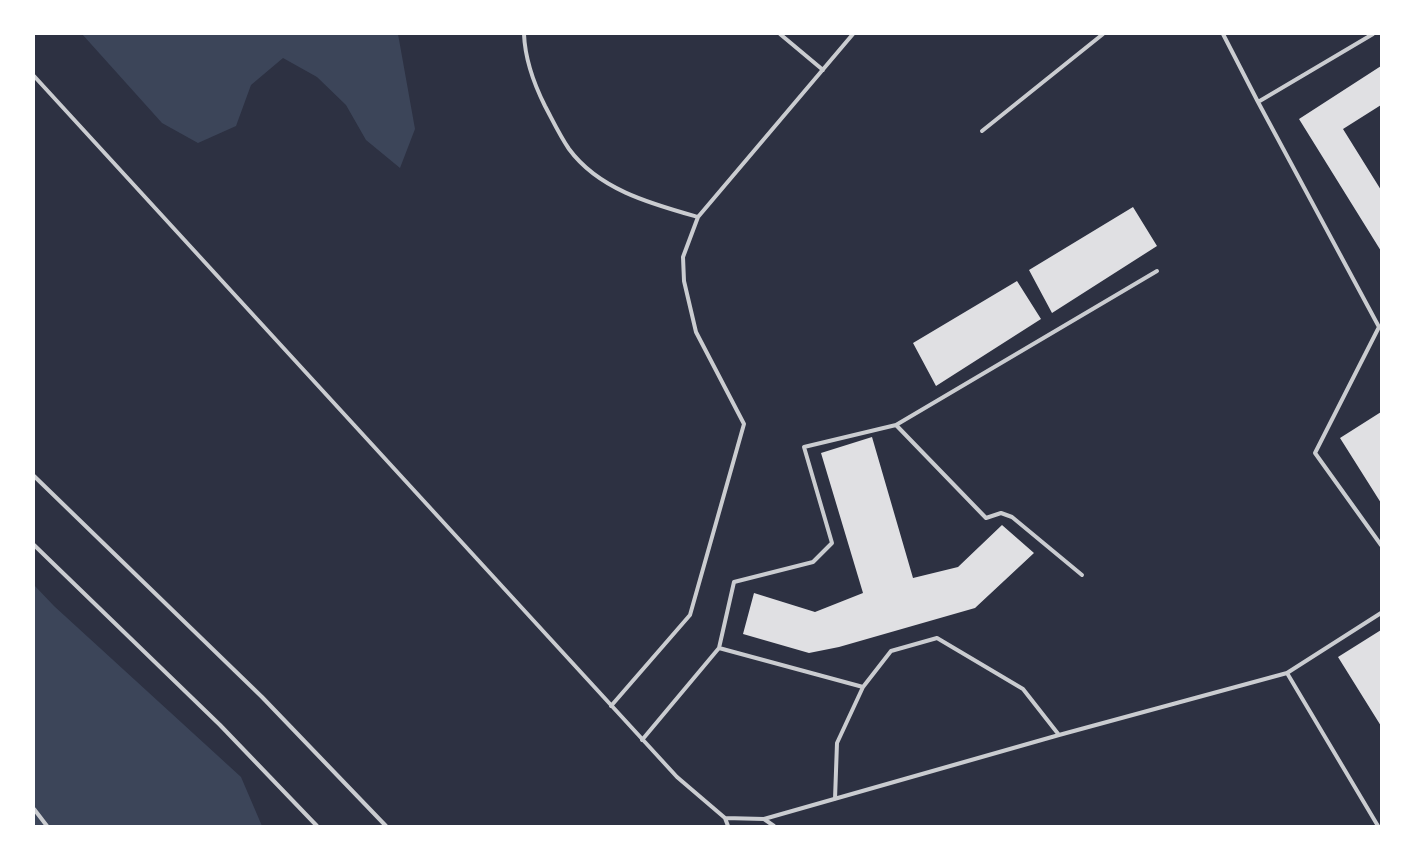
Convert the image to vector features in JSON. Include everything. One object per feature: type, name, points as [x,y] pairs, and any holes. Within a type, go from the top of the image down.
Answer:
[{"type":"lane","points":[[524,34],[525,48],[538,91],[555,126],[570,150],[588,169],[620,191],[658,206],[698,217]]},
{"type":"lane","points":[[780,34],[823,70]]},
{"type":"lane","points":[[611,706],[690,615],[744,424],[696,332],[684,281],[683,257],[698,217],[853,34]]},
{"type":"lane","points":[[982,132],[1103,34]]},
{"type":"lane","points":[[1223,34],[1379,327],[1315,453],[1381,545]]},
{"type":"lane","points":[[1258,102],[1373,34]]},
{"type":"lane","points":[[34,76],[642,740],[677,777],[725,818],[728,826]]},
{"type":"lane","points":[[642,740],[719,648],[734,582],[813,562],[832,543],[804,447],[896,425],[1157,271]]},
{"type":"lane","points":[[896,425],[986,518],[1001,513],[1012,517],[1082,575]]},
{"type":"lane","points":[[34,476],[262,697],[386,826]]},
{"type":"lane","points":[[34,545],[220,725],[316,826]]},
{"type":"lane","points":[[725,818],[764,819],[1058,735],[1287,673],[1381,612]]},
{"type":"lane","points":[[836,799],[837,744],[863,687],[891,652],[937,638],[1023,689],[1058,735]]},
{"type":"lane","points":[[719,648],[863,687]]},
{"type":"lane","points":[[1287,673],[1378,826]]},
{"type":"lane","points":[[34,810],[47,826]]},
{"type":"lane","points":[[764,819],[774,826]]},
{"type":"shaded area","points":[[82,34],[398,34],[415,129],[400,168],[366,140],[346,105],[317,77],[283,58],[251,85],[236,126],[198,143],[162,123]]},
{"type":"shaded area","points":[[34,585],[54,606],[241,777],[262,826],[34,826]]},
{"type":"building","points":[[1381,66],[1381,105],[1343,129],[1381,190],[1381,251],[1299,119]]},
{"type":"building","points":[[1133,207],[1157,246],[1052,313],[1029,270]]},
{"type":"building","points":[[1017,281],[1041,319],[936,386],[913,343]]},
{"type":"building","points":[[1381,412],[1381,503],[1340,438]]},
{"type":"building","points":[[872,437],[913,578],[958,567],[1002,525],[1034,553],[975,608],[839,647],[809,653],[743,634],[754,593],[815,612],[863,593],[821,453]]},
{"type":"building","points":[[1381,630],[1381,726],[1338,657]]}]
